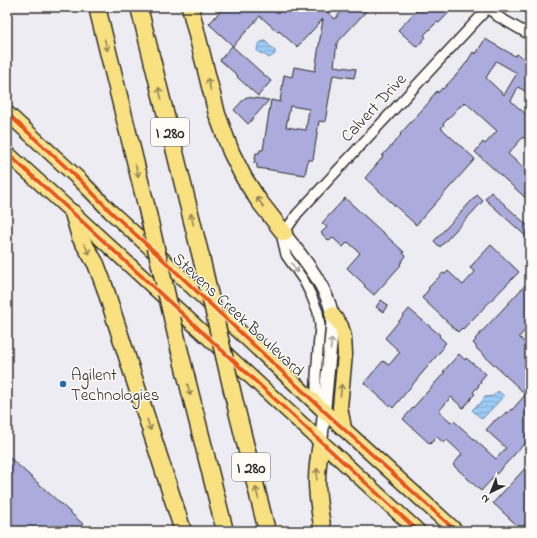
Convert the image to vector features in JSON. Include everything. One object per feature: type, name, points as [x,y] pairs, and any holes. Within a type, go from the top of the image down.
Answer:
[{"type":"highway","name":"I 280","points":[[97,7],[146,205],[180,352],[225,531]]},
{"type":"highway","name":"I 280","points":[[139,7],[201,256],[234,403],[267,531]]},
{"type":"highway","points":[[190,7],[217,114],[231,152],[244,178],[259,201],[284,233]]},
{"type":"highway","points":[[73,213],[80,237],[96,264],[105,288],[183,531]]},
{"type":"highway","points":[[322,443],[318,461],[317,481],[318,505],[323,531]]},
{"type":"main road","name":"Stevens Creek Boulevard","points":[[7,113],[320,407],[456,531]]},
{"type":"main road","points":[[7,153],[418,531]]},
{"type":"main road","points":[[284,233],[306,262],[321,286],[332,314],[341,326],[344,337],[345,354],[340,407],[344,428]]},
{"type":"main road","points":[[322,443],[320,407],[332,329],[332,314]]},
{"type":"street","name":"Calvert Drive","points":[[284,233],[297,214],[488,7]]},
{"type":"street","points":[[488,7],[497,16],[530,35]]},
{"type":"street","points":[[284,233],[282,238],[286,255],[304,281],[318,312],[320,326],[316,375],[320,407]]},
{"type":"water","points":[[265,41],[275,51],[275,54],[269,58],[257,50],[259,44]]},
{"type":"water","points":[[498,391],[504,396],[482,419],[472,410],[480,404],[485,397],[493,396]]},
{"type":"building","points":[[224,7],[246,7],[250,11],[253,9],[251,7],[322,7],[335,19],[345,7],[370,7],[337,43],[334,66],[356,69],[354,78],[333,75],[325,122],[319,121],[313,160],[308,160],[305,175],[257,168],[257,164],[254,163],[256,153],[263,150],[271,100],[280,102],[284,75],[292,77],[294,67],[315,71],[323,19],[297,47],[260,16],[233,46],[209,24]],"holes":[[[290,106],[309,109],[306,130],[286,127]]]},
{"type":"building","points":[[420,7],[454,7],[439,23],[437,22],[424,35],[426,37],[417,47],[398,30]]},
{"type":"building","points":[[485,39],[515,56],[517,54],[530,62],[530,94],[518,87],[511,101],[530,118],[530,143],[523,137],[508,154],[527,171],[526,172],[530,176],[530,202],[475,152],[483,142],[485,144],[497,131],[465,102],[443,124],[444,125],[441,128],[475,159],[416,225],[365,178],[437,91],[438,93],[442,88],[443,89],[459,72],[473,52],[476,54]],"holes":[[[496,61],[517,73],[504,95],[486,78]]]},
{"type":"building","points":[[232,46],[271,81],[258,96],[220,60]]},
{"type":"building","points":[[246,97],[269,100],[248,124],[234,110]]},
{"type":"building","points":[[491,192],[530,228],[530,240],[485,199]]},
{"type":"building","points":[[477,195],[483,201],[440,247],[434,241]]},
{"type":"building","points":[[345,198],[404,252],[403,253],[406,256],[400,264],[401,265],[374,295],[347,268],[360,253],[348,242],[343,247],[333,238],[329,241],[321,233],[327,227],[322,223]]},
{"type":"building","points":[[491,245],[519,272],[463,329],[462,328],[458,332],[422,298],[429,289],[428,288],[443,273],[445,274],[448,271],[463,285],[475,272],[470,268]]},
{"type":"building","points":[[530,280],[530,325],[519,337],[530,347],[530,438],[481,491],[453,465],[462,454],[447,440],[444,443],[437,437],[430,444],[403,419],[459,354],[465,360],[466,358],[486,374],[480,381],[479,386],[473,392],[475,394],[463,408],[451,397],[439,411],[452,423],[454,421],[496,459],[506,448],[486,430],[495,420],[499,417],[501,418],[511,409],[512,410],[525,395],[476,348],[473,343],[476,340],[475,339]]},
{"type":"building","points":[[381,300],[388,305],[383,312],[376,307]]},
{"type":"building","points":[[409,309],[440,335],[439,336],[446,343],[393,408],[364,383],[383,361],[389,365],[400,352],[385,338]]},
{"type":"building","points":[[7,455],[83,524],[76,531],[7,531]]},
{"type":"building","points":[[530,463],[530,519],[521,529],[493,503]]},
{"type":"cycle path","points":[[7,113],[324,411],[456,531]]},
{"type":"cycle path","points":[[7,153],[418,531]]},
{"type":"place","name":"Agilent Technologies","points":[[63,384]]}]
